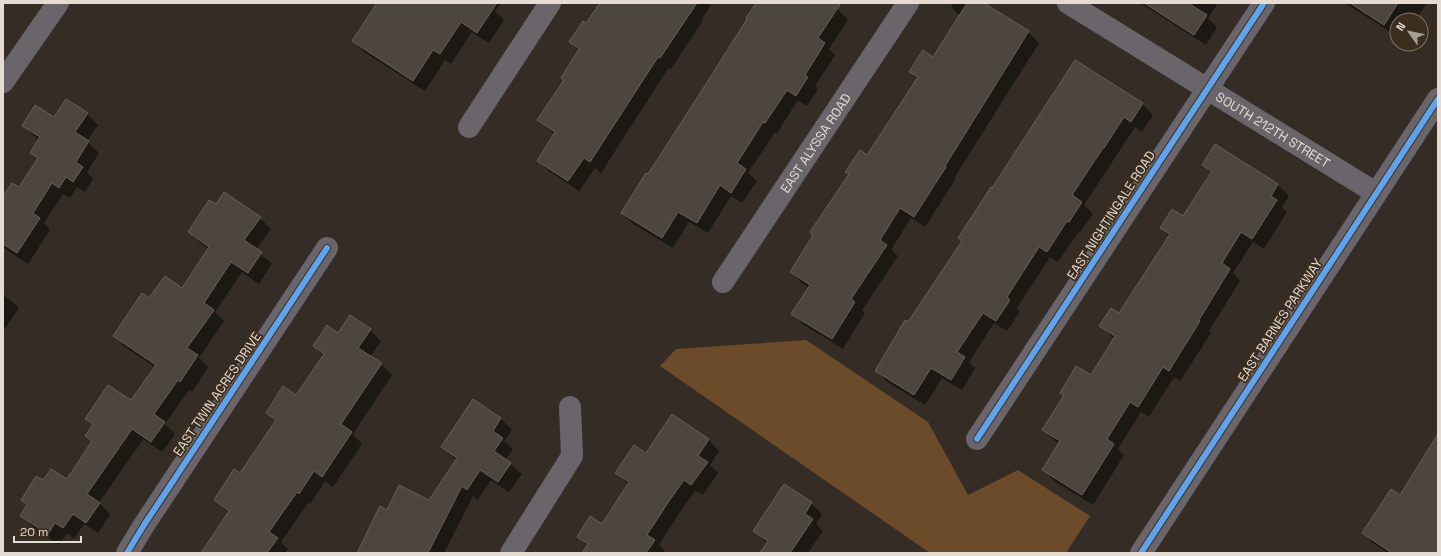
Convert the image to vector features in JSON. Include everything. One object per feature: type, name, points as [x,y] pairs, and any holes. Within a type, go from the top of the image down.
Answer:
[{"type":"street","points":[[3,82],[58,3]]},
{"type":"street","points":[[469,127],[550,3]]},
{"type":"street","name":"EAST ALYSSA ROAD","points":[[723,282],[908,3]]},
{"type":"street","name":"SOUTH 212TH STREET","points":[[1068,3],[1376,193]]},
{"type":"street","name":"EAST NIGHTINGALE ROAD","points":[[977,439],[1264,3]]},
{"type":"street","name":"EAST BARNES PARKWAY","points":[[1141,553],[1438,99]]},
{"type":"street","name":"EAST TWIN ACRES DRIVE","points":[[127,553],[327,248]]},
{"type":"street","points":[[511,553],[572,456],[570,407]]},
{"type":"shaded area","points":[[806,340],[928,422],[968,495],[1018,470],[1090,516],[1066,553],[930,553],[660,366],[676,349]]},
{"type":"building","points":[[377,3],[497,3],[477,33],[461,22],[440,54],[433,50],[413,81],[352,41]]},
{"type":"building","points":[[600,3],[697,3],[660,58],[658,57],[590,162],[584,158],[568,181],[537,161],[555,132],[537,120],[564,80],[561,78],[579,49],[569,42],[583,21],[586,23]]},
{"type":"building","points":[[756,3],[841,3],[818,38],[825,43],[805,75],[808,77],[796,96],[787,90],[765,123],[763,122],[737,163],[746,169],[731,193],[720,185],[697,223],[678,212],[662,238],[621,213],[706,84]]},
{"type":"building","points":[[967,3],[984,3],[1029,31],[914,217],[900,208],[880,240],[887,245],[851,299],[855,302],[832,339],[791,314],[810,285],[790,272],[813,235],[810,232],[849,174],[845,172],[860,150],[867,155],[918,77],[909,72],[923,50],[933,57]]},
{"type":"building","points":[[1144,3],[1188,3],[1207,15],[1194,35]]},
{"type":"building","points":[[1350,3],[1398,3],[1392,12],[1389,12],[1389,17],[1384,25]]},
{"type":"building","points":[[1075,60],[1143,103],[1131,122],[1124,117],[1103,148],[1072,195],[1082,202],[1069,222],[1067,221],[1047,252],[1039,247],[1007,297],[1010,300],[996,321],[983,313],[957,352],[965,357],[951,380],[931,368],[914,395],[875,371],[905,320],[908,322],[962,241],[958,238]]},
{"type":"building","points":[[66,99],[88,113],[75,132],[89,141],[76,162],[83,167],[73,182],[66,177],[59,188],[52,183],[33,213],[40,218],[17,253],[3,244],[3,196],[12,183],[19,187],[38,158],[30,153],[40,137],[22,126],[35,105],[54,117]]},
{"type":"building","points":[[1215,144],[1278,184],[1271,196],[1277,200],[1252,239],[1241,232],[1222,263],[1230,269],[1199,320],[1200,321],[1169,371],[1163,367],[1138,407],[1130,402],[1107,439],[1114,444],[1082,495],[1042,470],[1060,441],[1042,430],[1064,395],[1060,393],[1076,366],[1091,375],[1115,336],[1099,326],[1111,308],[1119,313],[1170,234],[1160,228],[1172,209],[1183,216],[1212,171],[1202,165]]},
{"type":"building","points":[[224,192],[261,217],[244,240],[262,252],[248,273],[231,262],[204,303],[214,310],[187,348],[198,355],[180,382],[178,380],[154,414],[165,422],[151,442],[132,429],[87,494],[100,503],[86,523],[73,514],[63,528],[55,523],[48,534],[20,516],[27,505],[21,500],[36,476],[43,480],[51,469],[67,479],[92,441],[85,436],[93,424],[85,419],[108,385],[131,400],[156,365],[113,336],[142,293],[149,298],[165,276],[182,288],[209,247],[188,232],[209,200],[216,204]]},
{"type":"building","points":[[350,315],[371,329],[358,348],[382,363],[341,424],[352,432],[322,477],[314,471],[299,494],[297,492],[269,532],[278,538],[267,553],[201,553],[229,511],[214,500],[234,469],[240,473],[276,420],[266,413],[283,386],[296,395],[324,354],[313,346],[327,325],[338,333]]},
{"type":"building","points":[[473,399],[501,418],[493,431],[503,438],[494,451],[511,463],[498,482],[480,470],[467,490],[462,486],[428,553],[357,553],[380,506],[387,510],[399,485],[429,500],[457,458],[441,447]]},
{"type":"building","points":[[672,414],[709,439],[698,456],[708,462],[691,485],[684,480],[669,501],[647,535],[655,540],[646,553],[582,553],[588,544],[577,537],[590,516],[602,524],[629,482],[615,473],[634,445],[646,453]]},
{"type":"building","points":[[1438,434],[1438,553],[1392,553],[1362,533],[1391,489],[1400,495]]},
{"type":"building","points":[[784,484],[812,502],[805,514],[813,519],[790,553],[760,553],[768,541],[753,531]]},
{"type":"cycle path","points":[[977,439],[1264,3]]},
{"type":"cycle path","points":[[1141,553],[1438,99]]},
{"type":"cycle path","points":[[127,553],[327,248]]}]
